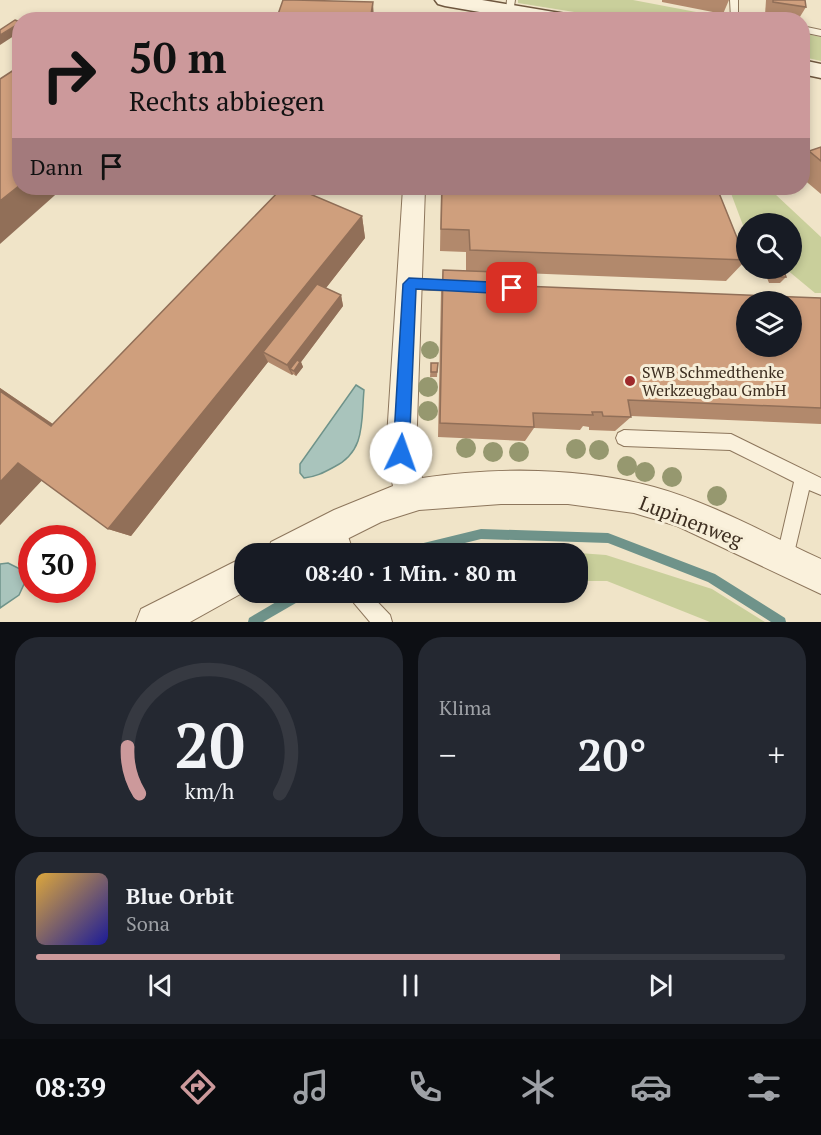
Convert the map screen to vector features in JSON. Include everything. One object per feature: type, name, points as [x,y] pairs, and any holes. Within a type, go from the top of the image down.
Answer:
[{"type":"main road","points":[[445,0],[511,5],[537,12]]},
{"type":"street","points":[[411,496],[401,453],[414,195]]},
{"type":"street","name":"Lupinenweg","points":[[326,543],[341,539],[411,496],[454,490],[519,487],[581,489],[654,503],[712,525],[821,577]]},
{"type":"street","points":[[154,622],[234,579]]},
{"type":"lane","points":[[409,284],[476,287]]},
{"type":"lane","points":[[624,438],[731,442],[821,487]]},
{"type":"lane","points":[[785,560],[803,478]]},
{"type":"lane","points":[[366,603],[383,622]]},
{"type":"green space","points":[[518,0],[633,0],[696,12],[574,12],[518,3]]},
{"type":"green space","points":[[810,35],[821,37],[821,61],[810,59]]},
{"type":"green space","points":[[732,195],[776,195],[795,213],[738,213]]},
{"type":"green space","points":[[802,219],[821,237],[821,293],[815,293],[798,279],[802,279]]},
{"type":"green space","points":[[588,554],[606,555],[712,589],[765,622],[710,622],[607,581],[588,581]]},
{"type":"water","points":[[356,385],[364,390],[362,424],[352,453],[323,473],[304,478],[300,473],[300,464]]},
{"type":"water","points":[[8,563],[18,568],[18,596],[0,608],[0,564]]},
{"type":"building","points":[[283,0],[373,2],[371,12],[279,12]]},
{"type":"building","points":[[773,0],[805,0],[806,7],[773,2]]},
{"type":"building","points":[[12,22],[12,28],[0,35],[0,30]]},
{"type":"building","points":[[12,71],[12,191],[0,201],[0,79]]},
{"type":"building","points":[[821,147],[821,161],[810,152]]},
{"type":"building","points":[[275,195],[312,195],[362,216],[108,529],[18,463],[0,482],[0,391],[51,426]]},
{"type":"building","points":[[442,195],[720,195],[736,235],[736,260],[470,250],[469,230],[441,229]]},
{"type":"building","name":"SWB Schmedthenke Werkzeugbau GmbH","points":[[443,270],[521,273],[522,286],[736,295],[736,357],[802,357],[802,297],[821,298],[821,408],[628,400],[631,417],[603,416],[602,412],[592,412],[593,415],[533,413],[534,427],[440,423]]},
{"type":"building","points":[[317,284],[341,295],[287,365],[263,352]]},
{"type":"building","points":[[297,360],[300,362],[294,371],[290,369]]},
{"type":"building","points":[[431,363],[438,363],[437,372],[431,372]]},
{"type":"waterway","points":[[444,543],[481,534],[608,538],[711,578],[781,622]]},
{"type":"waterway","points":[[253,622],[285,603]]},
{"type":"place","name":"SWB Schmedthenke Werkzeugbau GmbH","points":[[630,381]]},
{"type":"route","points":[[401,453],[409,284],[512,288]]}]
